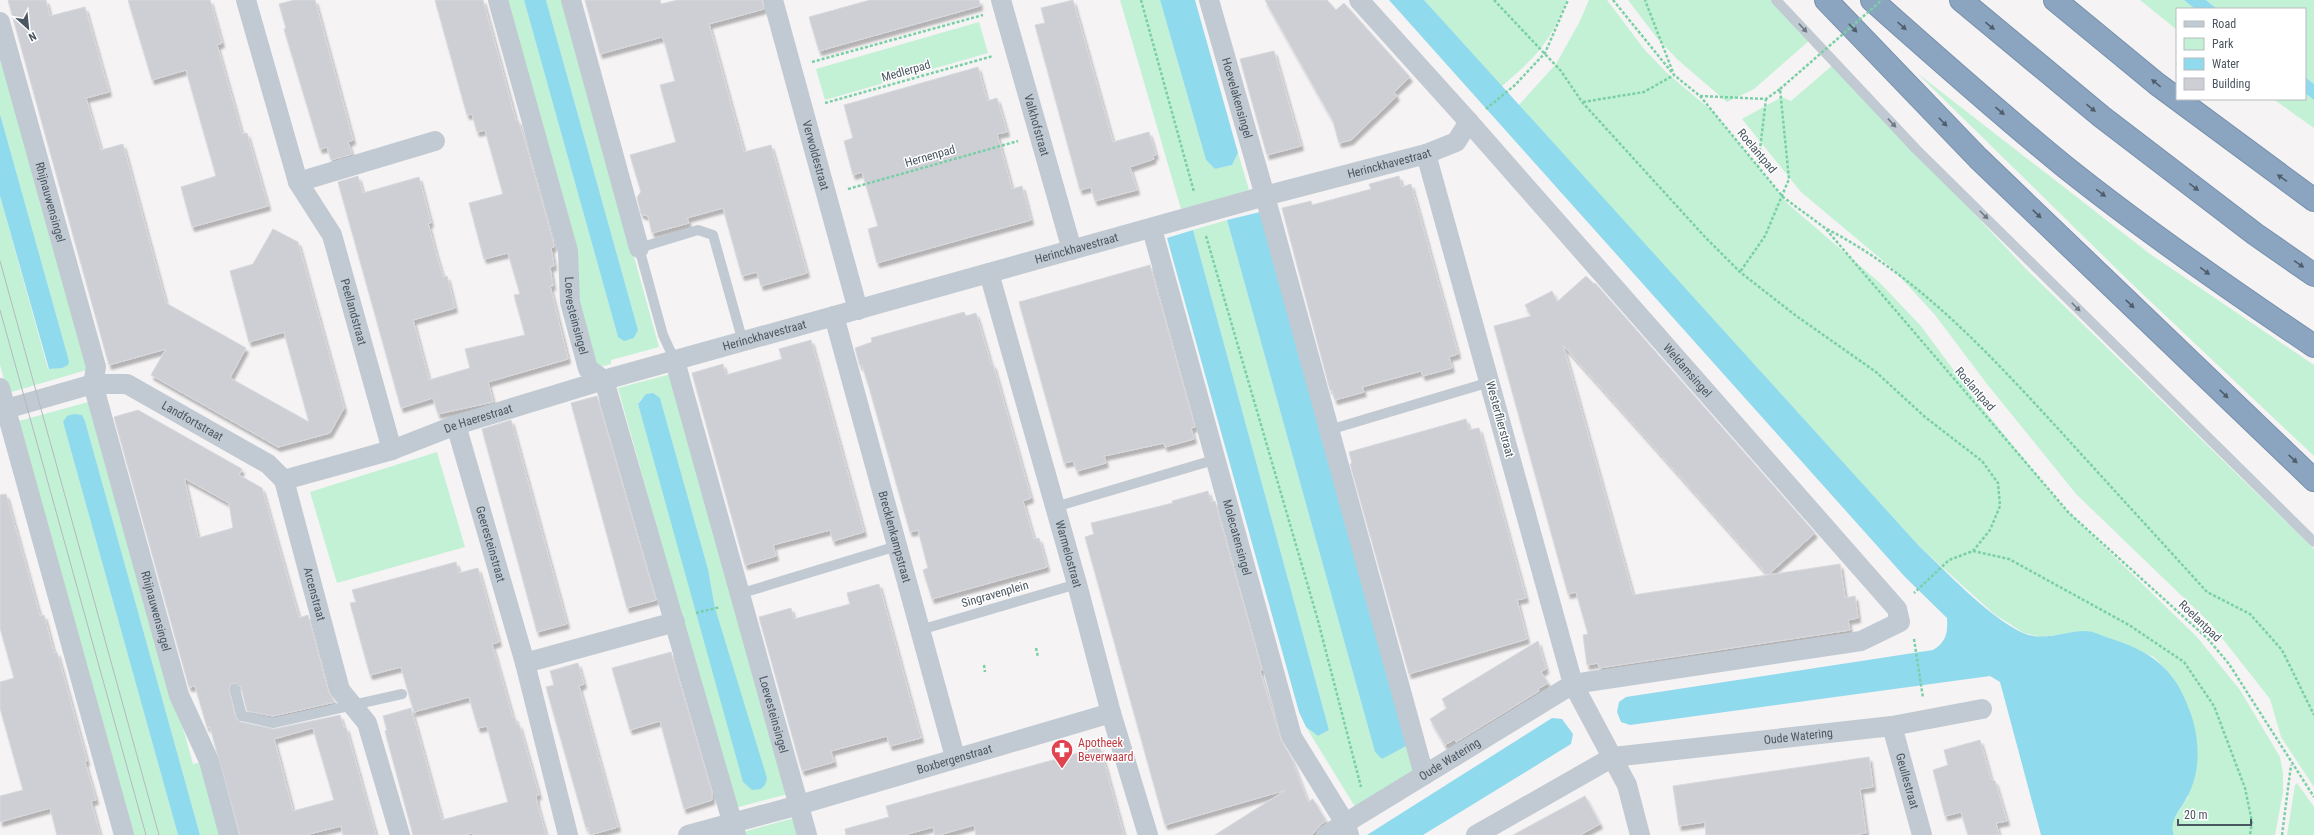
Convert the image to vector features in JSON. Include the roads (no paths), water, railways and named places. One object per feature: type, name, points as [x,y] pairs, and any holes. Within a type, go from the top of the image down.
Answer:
[{"type":"highway","points":[[1826,0],[1978,158],[2314,480]]},
{"type":"highway","points":[[1872,0],[1954,74],[2065,166],[2232,291],[2314,346]]},
{"type":"highway","points":[[1961,0],[2102,117],[2255,234],[2314,274]]},
{"type":"highway","points":[[2055,0],[2156,84],[2176,99]]},
{"type":"highway","points":[[2178,100],[2314,200]]},
{"type":"street","name":"Peellandstraat","points":[[246,0],[298,182],[332,235],[392,450]]},
{"type":"street","name":"Loevesteinsingel","points":[[498,0],[568,251],[570,302],[588,369],[604,380]]},
{"type":"street","name":"Loevesteinsingel","points":[[571,0],[639,248]]},
{"type":"street","name":"Verwoldestraat","points":[[773,0],[858,310]]},
{"type":"street","name":"Hoevelakensingel","points":[[1209,0],[1265,196]]},
{"type":"street","points":[[1359,0],[1469,122]]},
{"type":"street","name":"Valkhofstraat","points":[[1002,5],[1072,250]]},
{"type":"street","name":"Rhijnauwensingel","points":[[0,22],[96,367],[94,384],[179,695],[209,761],[229,835]]},
{"type":"street","name":"Herinckhavestraat","points":[[675,360],[1152,229],[1265,196],[1426,154],[1456,142],[1469,122]]},
{"type":"street","name":"Weldamsingel","points":[[1469,122],[1897,609],[1900,622]]},
{"type":"street","points":[[298,182],[435,141]]},
{"type":"street","name":"Westerflierstraat","points":[[1426,154],[1573,684]]},
{"type":"street","points":[[1265,196],[1424,775]]},
{"type":"street","name":"Molecatensingel","points":[[1152,229],[1217,459],[1292,737],[1347,829]]},
{"type":"street","name":"Warmelostraat","points":[[989,273],[1077,584],[1111,713],[1148,835]]},
{"type":"street","name":"Brecklenkampstraat","points":[[834,316],[955,758]]},
{"type":"street","name":"Loevesteinsingel","points":[[675,360],[745,593],[807,835]]},
{"type":"street","name":"De Haerestraat","points":[[284,480],[392,450],[456,425],[675,360]]},
{"type":"street","points":[[604,380],[734,829]]},
{"type":"street","points":[[3,408],[94,384]]},
{"type":"street","name":"Landfortstraat","points":[[94,384],[127,384],[268,464],[284,480]]},
{"type":"street","points":[[0,388],[3,408],[124,835]]},
{"type":"street","name":"Geeresteinstraat","points":[[456,425],[525,663],[568,835]]},
{"type":"street","name":"Arcenstraat","points":[[284,480],[340,690],[367,723],[400,835]]},
{"type":"street","points":[[525,663],[675,622]]},
{"type":"street","name":"Oude Watering","points":[[1326,835],[1347,829],[1366,810],[1573,684],[1861,641],[1900,622]]},
{"type":"street","points":[[1573,684],[1627,784],[1640,835]]},
{"type":"street","name":"Oude Watering","points":[[1476,835],[1613,757],[1892,726],[1982,709]]},
{"type":"street","name":"Boxbergenstraat","points":[[688,835],[734,829],[799,805],[1111,713]]},
{"type":"street","name":"Geullestraat","points":[[1892,726],[1922,835]]},
{"type":"lane","points":[[1776,0],[1916,149],[2314,542]]},
{"type":"lane","points":[[639,248],[698,230],[713,235],[743,342]]},
{"type":"lane","name":"Loevesteinsingel","points":[[639,248],[663,334],[675,360]]},
{"type":"lane","points":[[1329,430],[1490,382]]},
{"type":"lane","points":[[1055,507],[1217,459]]},
{"type":"lane","points":[[745,593],[897,546]]},
{"type":"lane","name":"Singravenplein","points":[[920,630],[1077,584]]},
{"type":"lane","points":[[235,689],[242,716],[273,722],[402,694]]},
{"type":"water","points":[[524,0],[546,0],[638,330],[634,338],[624,341],[618,337]]},
{"type":"water","points":[[1160,0],[1195,0],[1238,153],[1232,165],[1215,169],[1206,160]]},
{"type":"water","points":[[1389,0],[1424,0],[1919,546],[1982,605],[2009,625],[2023,633],[2047,636],[2078,631],[2092,632],[2137,649],[2159,663],[2168,672],[2183,694],[2189,709],[2195,729],[2198,751],[2194,782],[2174,820],[2174,835],[2041,835],[2000,682],[1990,676],[1630,725],[1621,722],[1617,712],[1619,702],[1626,697],[1933,650],[1941,644],[1945,637],[1947,618],[1905,577]]},
{"type":"water","points":[[2184,0],[2206,0],[2216,8],[2194,8]]},
{"type":"water","points":[[2306,78],[2314,84],[2314,100],[2306,94]]},
{"type":"water","points":[[0,114],[69,361],[68,365],[62,368],[49,369],[0,196]]},
{"type":"water","points":[[1260,212],[1408,745],[1382,759],[1375,752],[1227,220]]},
{"type":"water","points":[[1193,230],[1329,730],[1318,736],[1306,727],[1299,712],[1167,238]]},
{"type":"water","points":[[653,393],[660,398],[708,569],[715,608],[767,778],[765,785],[761,789],[752,790],[743,782],[638,404],[646,394]]},
{"type":"water","points":[[74,414],[82,415],[85,421],[200,835],[178,835],[63,422],[67,416]]},
{"type":"water","points":[[1552,718],[1562,719],[1573,734],[1571,744],[1423,835],[1367,835]]},
{"type":"tram line","points":[[0,261],[159,835]]},
{"type":"tram line","points":[[0,310],[146,835]]},
{"type":"place","name":"Apotheek Beverwaard","points":[[1062,770]]}]
